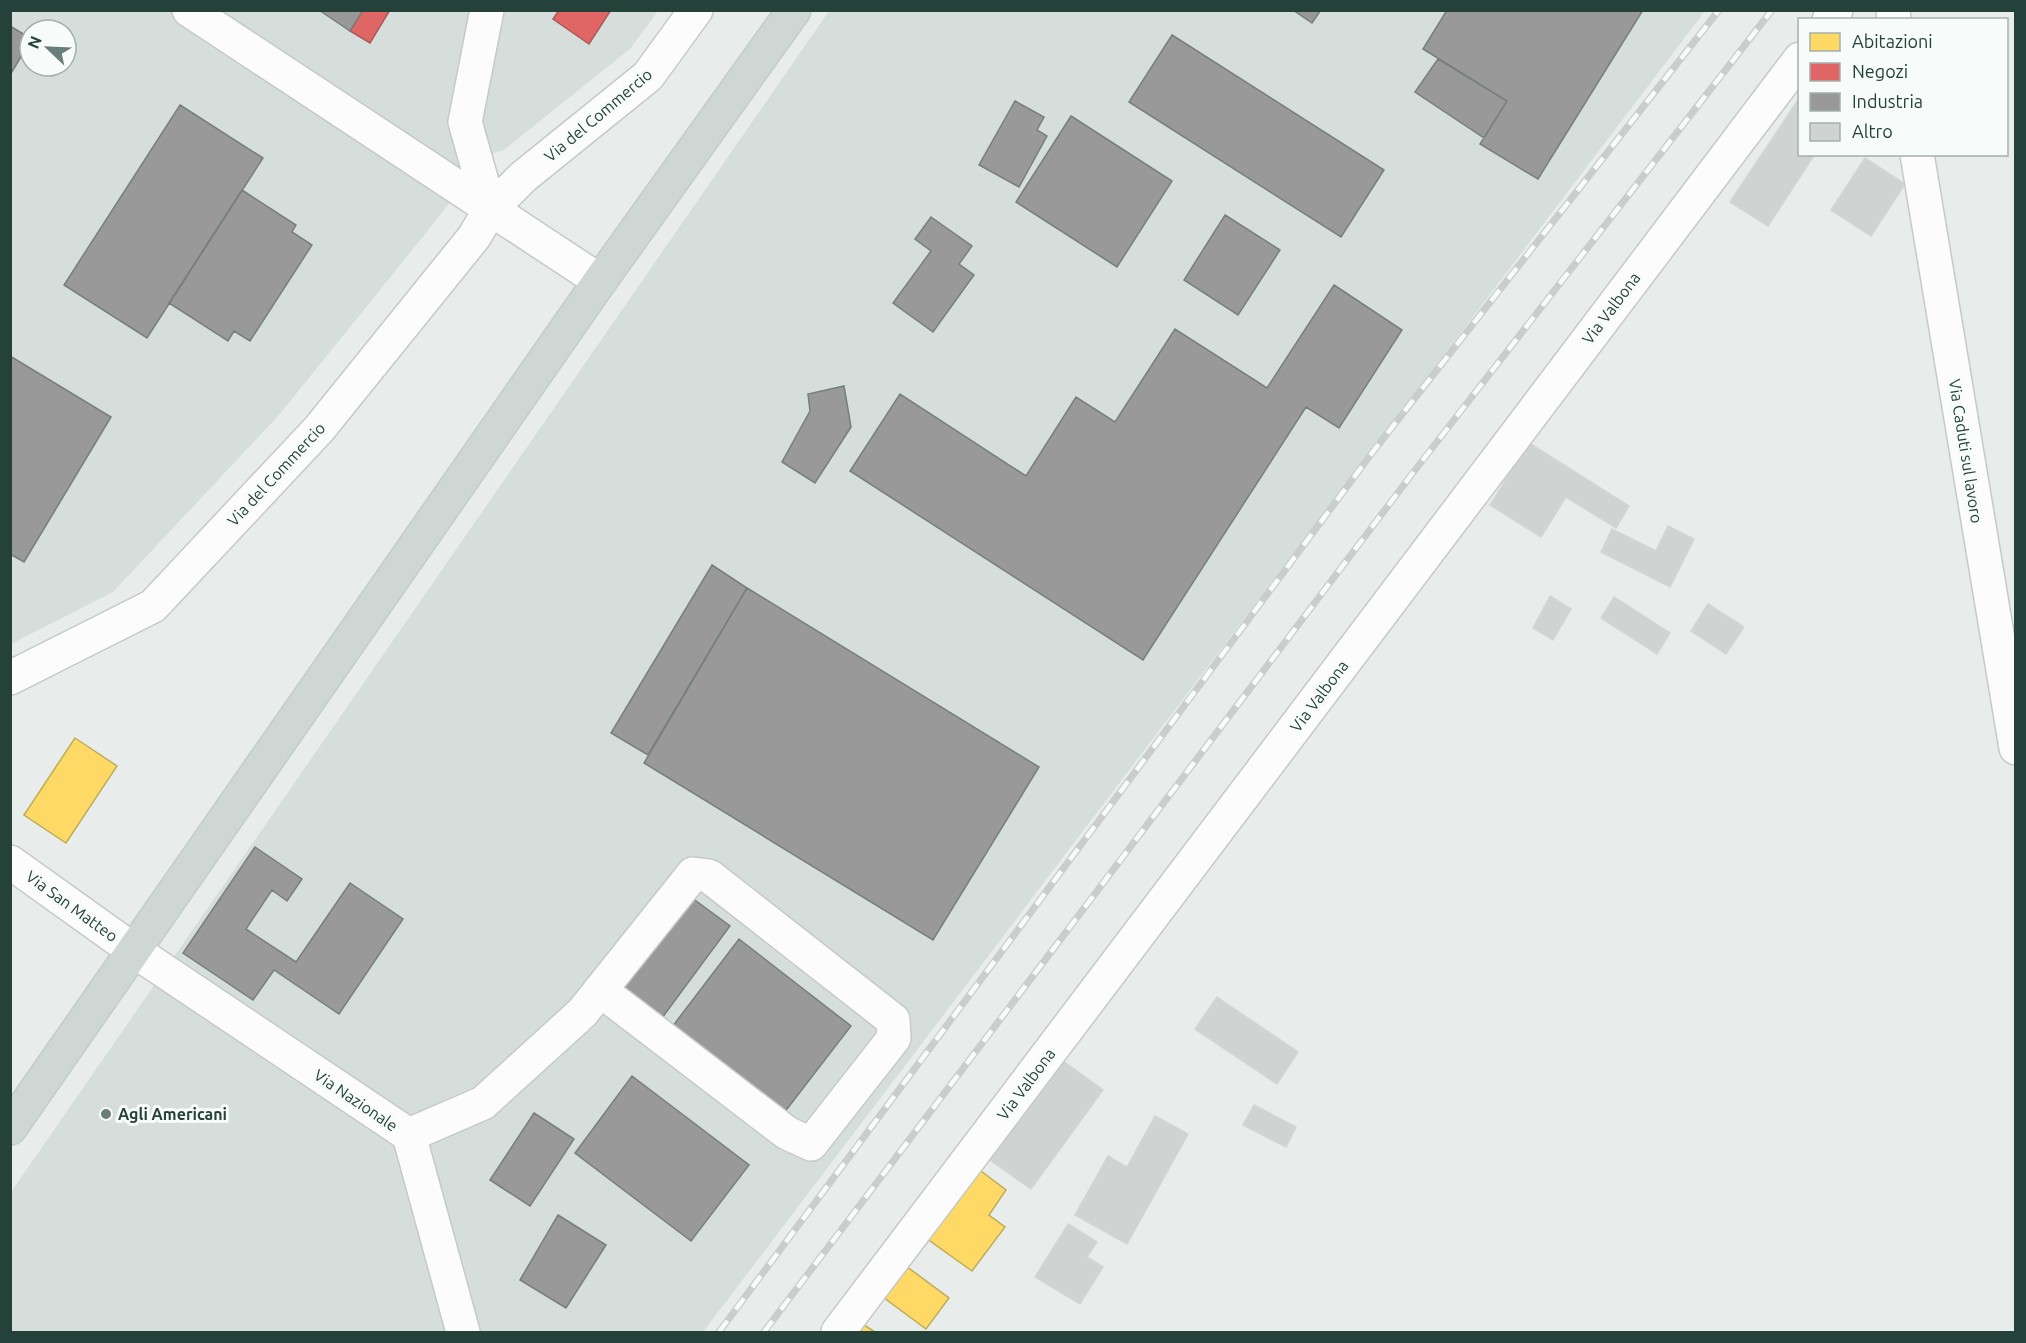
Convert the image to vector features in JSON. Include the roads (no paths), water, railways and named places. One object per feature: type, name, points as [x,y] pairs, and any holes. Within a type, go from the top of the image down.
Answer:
[{"type":"main road","points":[[10,1128],[600,281],[794,10]]},
{"type":"street","points":[[189,10],[600,281]]},
{"type":"street","points":[[487,10],[465,122],[490,210]]},
{"type":"street","name":"Via del Commercio","points":[[10,678],[153,606],[319,429],[474,237],[490,210],[523,177],[648,76],[696,10]]},
{"type":"street","name":"Via Valbona","points":[[838,1332],[1798,62]]},
{"type":"street","name":"Via Caduti sul lavoro","points":[[1917,156],[2016,748]]},
{"type":"street","name":"Via San Matteo","points":[[10,862],[133,950]]},
{"type":"street","points":[[409,1135],[483,1103],[582,1013],[600,990],[693,874],[708,876],[893,1020],[894,1038],[811,1144],[787,1133],[600,990]]},
{"type":"street","name":"Via Nazionale","points":[[133,950],[409,1135],[463,1332]]},
{"type":"railway","points":[[719,1332],[1375,449],[1719,10]]},
{"type":"railway","points":[[764,1332],[1412,474],[1772,10]]},
{"type":"place","name":"Agli Americani","points":[[106,1114]]}]
